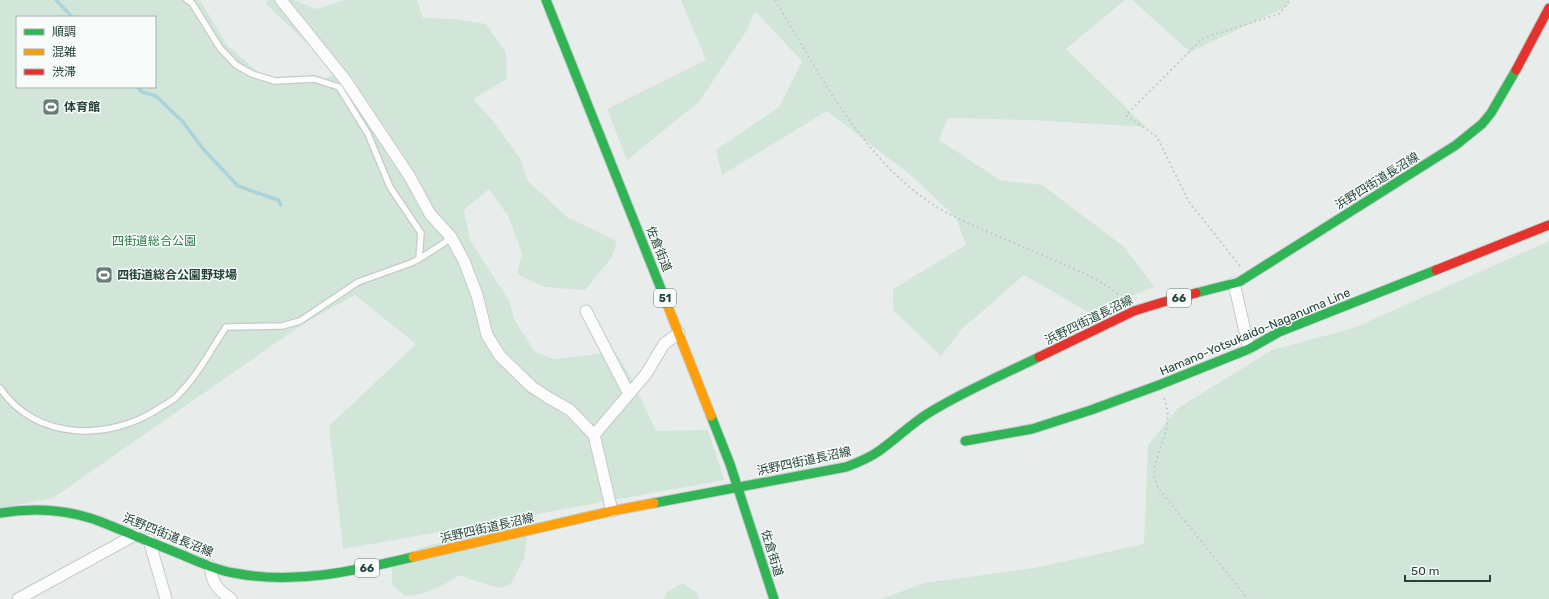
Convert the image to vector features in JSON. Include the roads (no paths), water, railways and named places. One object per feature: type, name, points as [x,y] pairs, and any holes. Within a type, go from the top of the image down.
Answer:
[{"type":"main road","name":"佐倉街道","points":[[546,0],[679,333],[738,488],[774,599]]},
{"type":"main road","name":"浜野四街道長沼線","points":[[0,512],[47,510],[71,513],[90,518],[136,535],[210,566],[233,573],[270,577],[302,578],[354,571],[612,511],[846,467],[862,461],[879,451],[904,430],[949,401],[1134,310],[1210,291],[1234,283],[1248,276],[1468,137],[1482,124],[1503,94],[1549,8]]},
{"type":"main road","name":"Hamano-Yotsukaido-Naganuma Line","points":[[965,441],[1032,428],[1091,410],[1159,385],[1249,348],[1279,332],[1549,225]]},
{"type":"street","points":[[281,0],[346,81],[410,177],[430,214],[451,237],[464,261],[474,288],[487,335],[500,356],[532,387],[570,410],[594,435],[612,511]]},
{"type":"street","points":[[1234,283],[1249,348]]},
{"type":"street","points":[[586,311],[629,394]]},
{"type":"street","points":[[594,435],[646,374],[664,344],[679,333]]},
{"type":"street","points":[[18,599],[136,535]]},
{"type":"street","points":[[149,540],[166,599]]},
{"type":"street","points":[[210,566],[211,577],[216,586],[231,599]]},
{"type":"lane","points":[[187,0],[192,3],[220,48],[236,65],[252,74],[275,81],[314,79],[339,88],[368,134],[390,187],[422,233],[419,259]]},
{"type":"lane","points":[[0,388],[21,411],[46,424],[74,432],[96,431],[123,426],[147,416],[175,398],[196,374],[226,327],[282,326],[300,321],[358,282],[412,263],[451,237]]},
{"type":"waterway","points":[[56,0],[71,16]]},
{"type":"waterway","points":[[138,88],[142,92],[156,96],[183,122],[204,150],[238,186],[278,200],[281,205]]},
{"type":"place","name":"体育館","points":[[51,107]]},
{"type":"place","name":"四街道総合公園野球場","points":[[104,275]]},
{"type":"park label","name":"四街道総合公園","points":[[154,241]]}]
